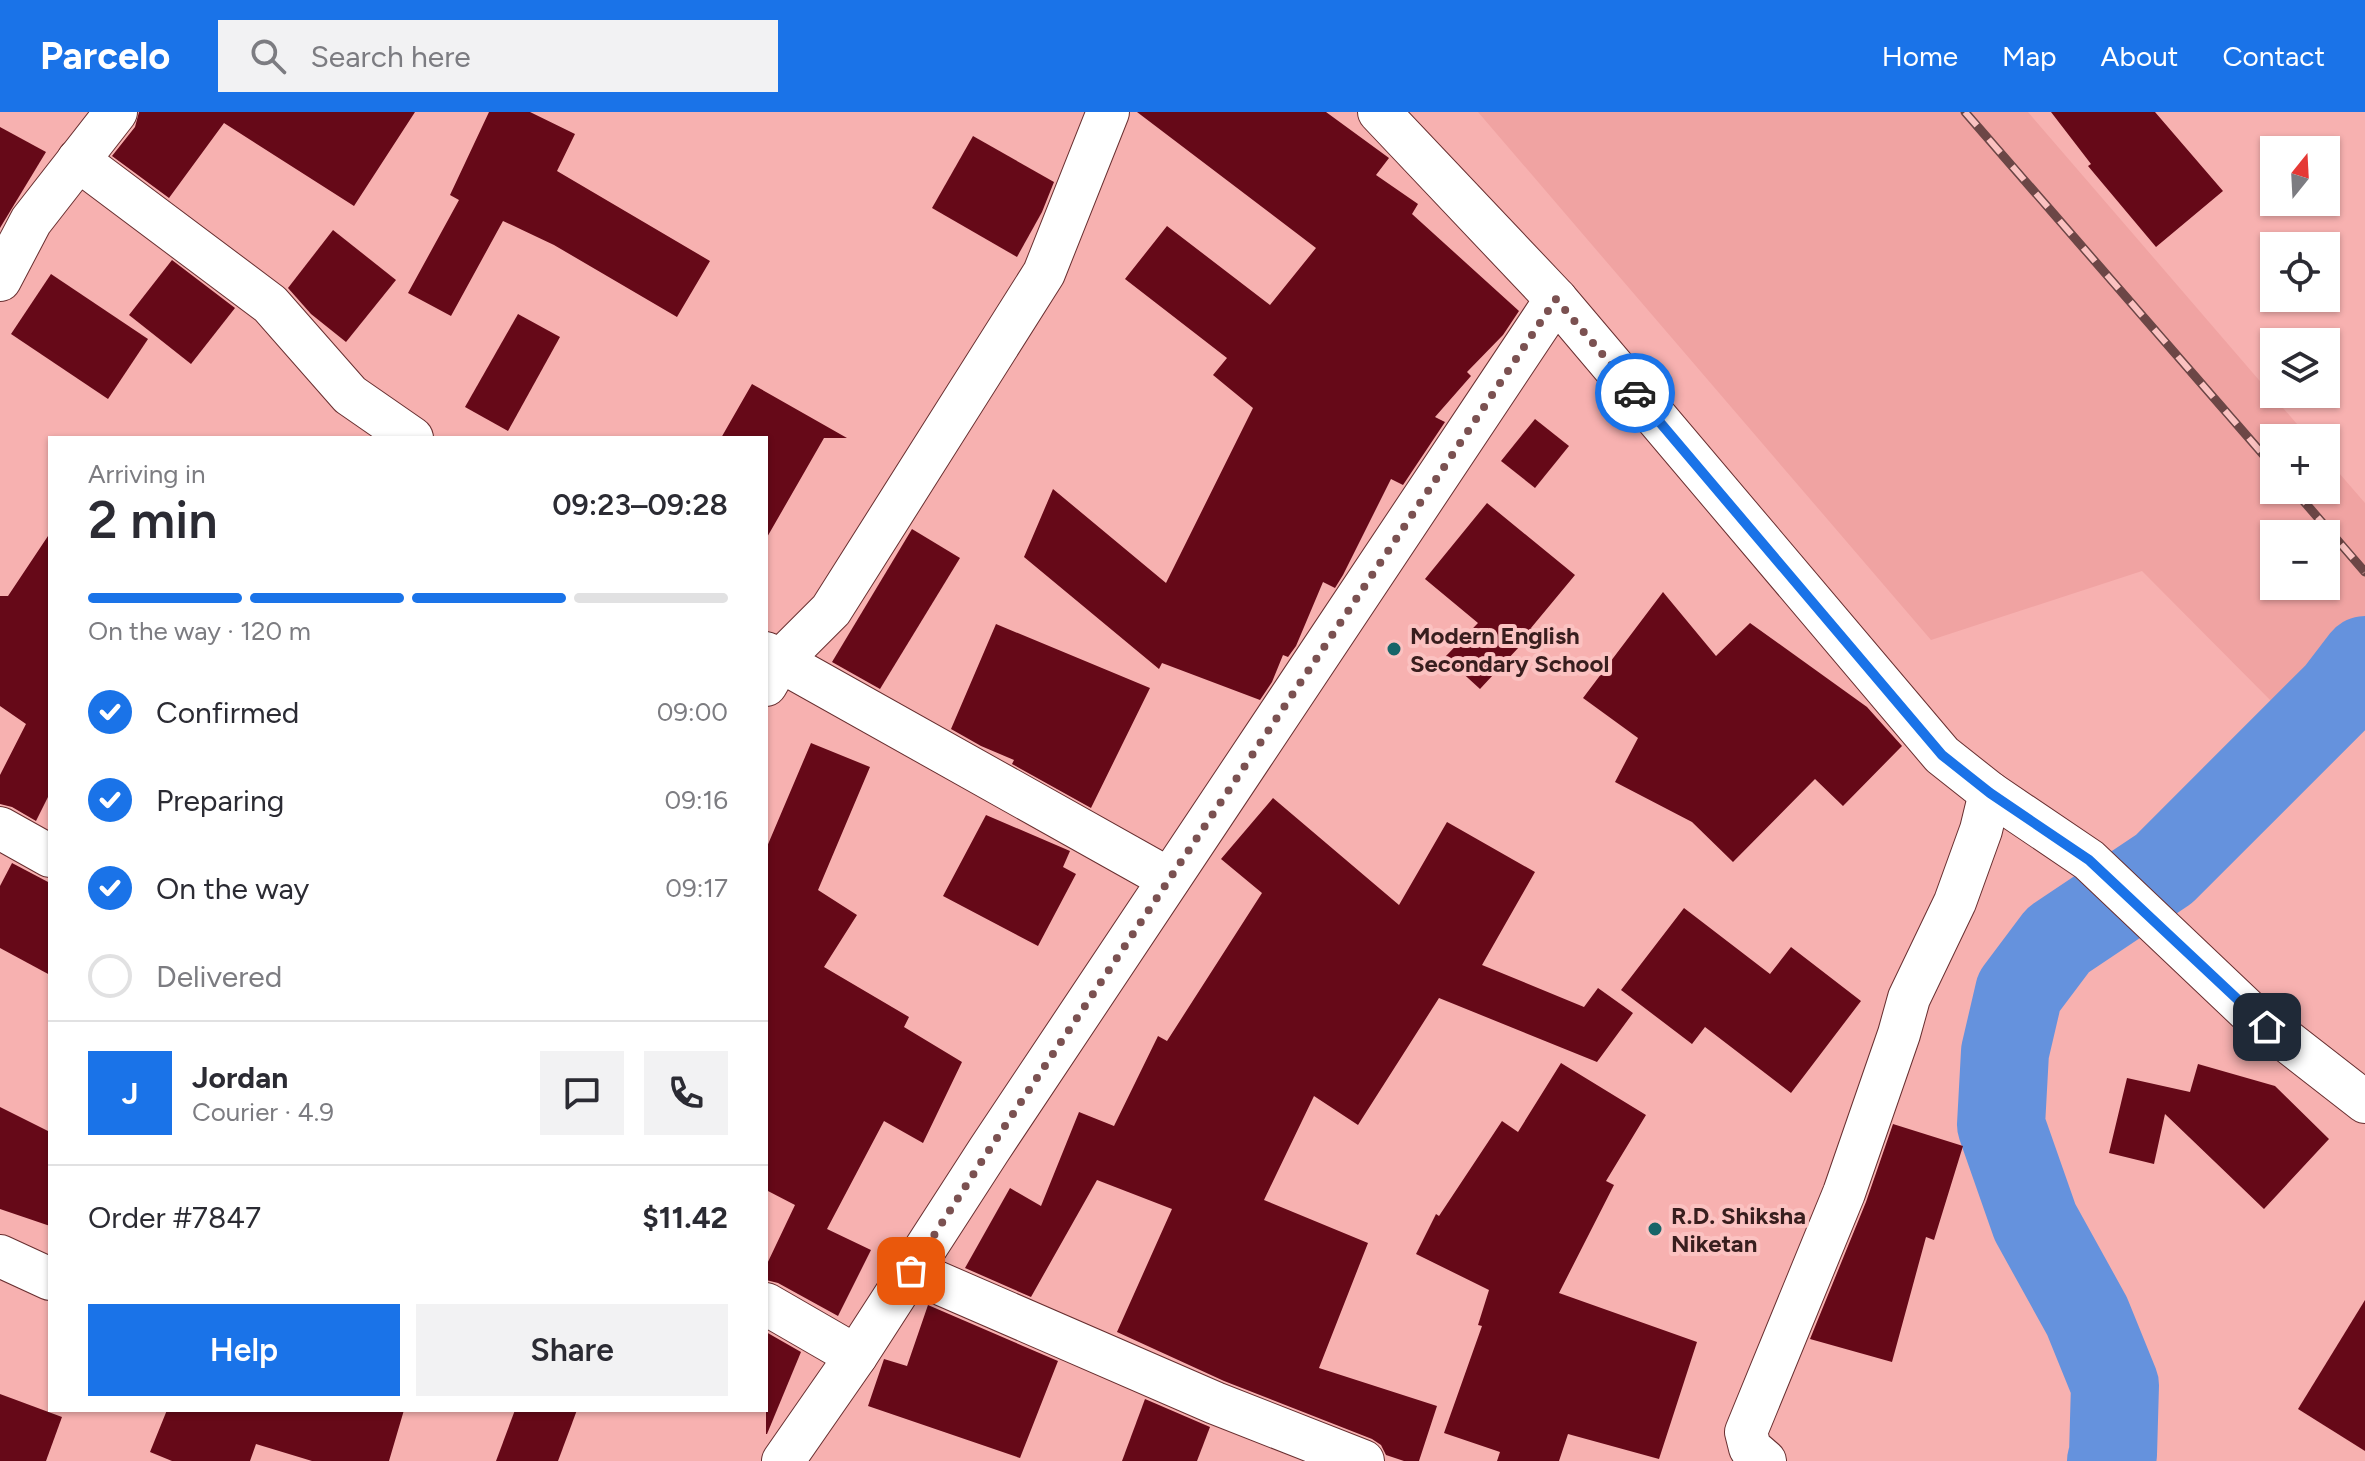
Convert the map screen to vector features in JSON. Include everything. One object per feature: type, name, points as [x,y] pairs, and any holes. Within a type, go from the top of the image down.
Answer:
[{"type":"street","points":[[0,280],[31,221],[116,112]]},
{"type":"street","points":[[1108,112],[1044,273],[831,610],[771,666],[1169,879]]},
{"type":"street","points":[[1379,112],[1556,299],[1942,755],[1990,793],[2089,860],[2247,1010],[2365,1102]]},
{"type":"street","points":[[78,160],[270,304],[350,395],[409,436]]},
{"type":"street","points":[[783,1461],[856,1356],[1169,879],[1556,299]]},
{"type":"street","points":[[1765,1461],[1750,1448],[1746,1432],[1844,1193],[1909,998],[1955,902],[1981,830],[1990,793]]},
{"type":"street","points":[[0,828],[48,855]]},
{"type":"street","points":[[0,1256],[48,1278]]},
{"type":"street","points":[[911,1271],[1215,1403],[1363,1461]]},
{"type":"street","points":[[768,1305],[856,1356]]},
{"type":"shaded area","points":[[1478,112],[2028,112],[2260,381],[2260,408],[2283,408],[2297,424],[2260,424],[2260,504],[2340,504],[2340,474],[2365,503],[2365,618],[2279,709],[2142,571],[1931,640]]},
{"type":"building","points":[[139,112],[415,112],[354,206],[224,123],[169,198],[112,156],[135,127]]},
{"type":"building","points":[[489,112],[530,112],[575,134],[557,171],[710,261],[677,317],[554,245],[503,221],[451,316],[408,293],[459,200],[450,195]]},
{"type":"building","points":[[1137,112],[1326,112],[1389,158],[1376,175],[1418,204],[1412,214],[1519,311],[1503,335],[1467,372],[1471,376],[1435,417],[1445,422],[1403,485],[1391,479],[1343,575],[1335,588],[1323,582],[1296,646],[1288,657],[1283,655],[1272,682],[1260,700],[1162,663],[1159,669],[1024,557],[1053,489],[1166,583],[1253,408],[1213,375],[1227,358],[1125,279],[1167,226],[1270,305],[1316,248]]},
{"type":"building","points":[[2051,112],[2155,112],[2223,191],[2156,247],[2088,166],[2091,164]]},
{"type":"building","points":[[0,127],[46,152],[0,228]]},
{"type":"building","points":[[973,136],[1054,182],[1042,212],[1017,257],[932,208]]},
{"type":"building","points":[[333,230],[396,280],[346,342],[311,314],[288,288]]},
{"type":"building","points":[[172,260],[235,308],[191,364],[129,315]]},
{"type":"building","points":[[51,274],[148,339],[108,399],[11,334]]},
{"type":"building","points":[[518,314],[560,337],[508,431],[465,407]]},
{"type":"building","points":[[752,384],[847,438],[824,438],[768,536],[768,436],[722,436]]},
{"type":"building","points":[[1535,419],[1569,446],[1535,488],[1501,461]]},
{"type":"building","points":[[1487,503],[1575,575],[1531,628],[1534,631],[1480,689],[1445,657],[1478,623],[1425,579]]},
{"type":"building","points":[[912,529],[960,558],[880,689],[832,662]]},
{"type":"building","points":[[48,536],[48,797],[36,821],[12,807],[0,804],[0,775],[26,724],[0,706],[0,596],[8,596]]},
{"type":"building","points":[[1663,592],[1716,656],[1750,623],[1867,707],[1902,746],[1843,806],[1815,779],[1733,862],[1692,822],[1615,782],[1638,738],[1583,698]]},
{"type":"building","points":[[996,624],[1150,688],[1091,808],[1012,764],[1014,760],[951,729]]},
{"type":"building","points":[[811,743],[870,767],[818,890],[857,915],[824,967],[909,1017],[904,1027],[962,1062],[923,1143],[884,1121],[827,1229],[871,1250],[838,1316],[768,1280],[768,1262],[795,1205],[768,1191],[768,844]]},
{"type":"building","points":[[1273,798],[1399,905],[1447,822],[1535,872],[1482,965],[1584,1007],[1598,988],[1633,1013],[1597,1062],[1439,998],[1358,1125],[1314,1096],[1264,1200],[1368,1243],[1319,1368],[1437,1406],[1419,1461],[1404,1461],[1386,1455],[1381,1445],[1372,1439],[1224,1381],[1117,1332],[1172,1209],[1097,1180],[1031,1297],[965,1268],[1010,1188],[1041,1206],[1079,1112],[1114,1126],[1158,1036],[1167,1041],[1262,893],[1221,859]]},
{"type":"building","points":[[986,815],[1070,851],[1063,867],[1076,874],[1038,946],[943,896]]},
{"type":"building","points":[[12,863],[48,882],[48,974],[0,948],[0,886]]},
{"type":"building","points":[[1684,908],[1770,974],[1791,947],[1861,1001],[1791,1093],[1705,1027],[1692,1044],[1621,990]]},
{"type":"building","points":[[1561,1063],[1646,1115],[1606,1181],[1614,1185],[1559,1293],[1697,1342],[1659,1459],[1568,1434],[1559,1461],[1497,1461],[1500,1452],[1444,1433],[1482,1326],[1478,1325],[1489,1290],[1416,1254],[1436,1214],[1439,1216],[1502,1121],[1518,1132]]},
{"type":"building","points":[[2198,1064],[2275,1086],[2329,1139],[2264,1209],[2165,1114],[2154,1164],[2109,1153],[2127,1078],[2190,1092]]},
{"type":"building","points":[[0,1107],[48,1131],[48,1225],[0,1209]]},
{"type":"building","points":[[1893,1124],[1963,1146],[1934,1240],[1926,1237],[1892,1362],[1810,1339],[1866,1202]]},
{"type":"building","points":[[2365,1300],[2365,1451],[2298,1409]]},
{"type":"building","points":[[928,1305],[1058,1361],[1020,1458],[868,1406],[884,1359],[907,1366]]},
{"type":"building","points":[[768,1333],[801,1352],[766,1434],[768,1412]]},
{"type":"building","points":[[0,1394],[62,1417],[46,1461],[0,1461]]},
{"type":"building","points":[[1145,1399],[1210,1427],[1197,1461],[1122,1461]]},
{"type":"building","points":[[166,1412],[403,1412],[389,1461],[312,1461],[256,1444],[250,1461],[172,1461],[150,1452]]},
{"type":"building","points":[[514,1412],[576,1412],[558,1461],[496,1461]]},
{"type":"waterway","points":[[2111,1461],[2115,1385],[2087,1316],[2035,1222],[2001,1125],[2005,1052],[2019,992],[2058,940],[2164,869],[2339,694],[2365,660]]},
{"type":"railway","points":[[1965,112],[2260,451]]},
{"type":"railway","points":[[2306,504],[2365,572]]},
{"type":"way so far","points":[[911,1271],[1556,299],[1635,393]]},
{"type":"place","name":"Modern English Secondary School","points":[[1394,649]]},
{"type":"place","name":"R.D. Shiksha Niketan","points":[[1655,1229]]},
{"type":"route","points":[[1635,393],[1942,755],[1990,793],[2089,860],[2267,1027]]}]
